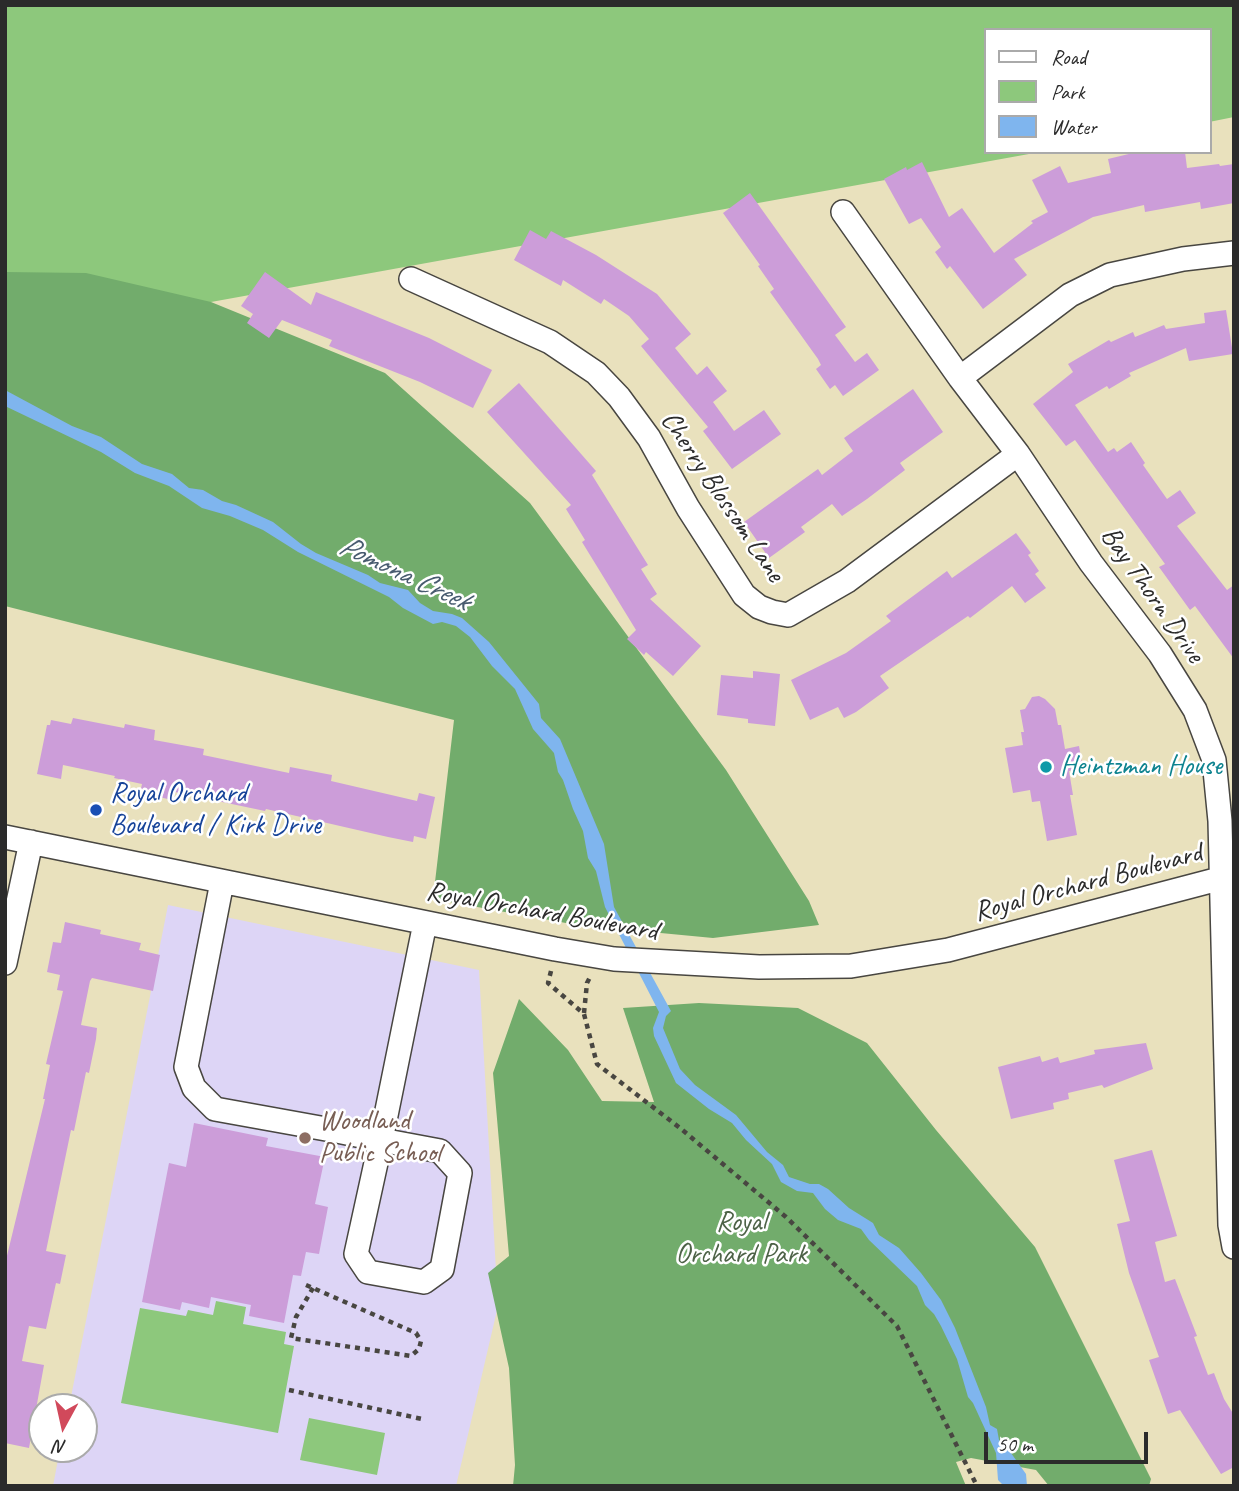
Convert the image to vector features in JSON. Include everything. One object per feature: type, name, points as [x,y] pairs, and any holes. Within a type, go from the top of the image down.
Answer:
[{"type":"street","name":"Bay Thorn Drive","points":[[843,212],[960,378],[1018,454],[1091,563],[1160,654],[1195,710],[1213,760],[1227,877],[1230,1225],[1234,1247]]},
{"type":"street","points":[[960,378],[1070,295],[1110,275],[1183,259],[1234,253]]},
{"type":"street","name":"Cherry Blossom Lane","points":[[411,279],[550,342],[596,373],[619,397],[649,438],[688,508],[744,595],[759,607],[772,612],[788,615],[847,581],[1018,454]]},
{"type":"street","name":"Royal Orchard Boulevard","points":[[5,837],[600,957],[646,962],[760,967],[851,966],[948,950],[1227,877]]},
{"type":"street","points":[[5,963],[32,842]]},
{"type":"street","points":[[222,882],[186,1068],[194,1087],[215,1109],[381,1140],[440,1151],[460,1173],[442,1269],[424,1282],[368,1272],[356,1254],[381,1140],[425,923]]},
{"type":"path","points":[[555,949],[548,983],[584,1014]]},
{"type":"path","points":[[600,957],[587,983],[584,1014],[597,1064],[680,1128],[786,1217],[897,1326],[977,1486]]},
{"type":"path","points":[[306,1285],[313,1288],[416,1333],[421,1341],[419,1349],[411,1356],[291,1338],[296,1317],[313,1288]]},
{"type":"path","points":[[289,1390],[422,1419]]},
{"type":"shaded area","name":"Woodland Public School","points":[[168,905],[479,970],[498,1306],[456,1486],[53,1486],[57,1463],[98,1463],[98,1393],[72,1393]]},
{"type":"green space","points":[[5,5],[1234,5],[1234,117],[1211,122],[1211,28],[984,28],[984,154],[1029,154],[211,302],[5,326]]},
{"type":"green space","points":[[5,272],[86,273],[211,302],[385,373],[530,503],[726,770],[809,901],[819,925],[713,938],[577,925],[433,899],[454,720],[5,606]]},
{"type":"green space","name":"Royal Orchard Park","points":[[519,999],[568,1050],[602,1101],[654,1102],[623,1008],[699,1003],[798,1008],[867,1043],[1035,1247],[1151,1479],[1149,1486],[1049,1486],[1036,1470],[971,1458],[956,1462],[966,1486],[513,1486],[515,1465],[509,1368],[488,1273],[509,1256],[493,1073]]},
{"type":"green space","points":[[216,1301],[246,1307],[243,1324],[286,1332],[284,1344],[294,1346],[278,1433],[121,1403],[140,1308],[186,1316],[188,1310],[213,1315]]},
{"type":"green space","points":[[309,1418],[385,1433],[377,1475],[300,1460]]},
{"type":"water","points":[[5,390],[72,426],[101,437],[142,464],[172,474],[189,488],[203,490],[222,501],[273,522],[316,553],[368,575],[380,583],[408,590],[420,603],[433,611],[462,618],[489,642],[539,704],[541,718],[560,739],[604,844],[614,907],[671,1011],[666,1016],[663,1028],[680,1069],[695,1085],[736,1115],[767,1152],[783,1165],[789,1177],[819,1184],[828,1189],[849,1208],[873,1223],[879,1235],[899,1248],[921,1273],[941,1300],[955,1328],[986,1407],[990,1425],[997,1429],[999,1440],[1026,1474],[1027,1486],[1004,1486],[998,1480],[996,1453],[968,1397],[957,1359],[934,1314],[925,1305],[917,1286],[861,1229],[838,1220],[813,1193],[797,1191],[781,1182],[772,1164],[732,1123],[676,1083],[654,1036],[653,1028],[659,1012],[605,907],[596,871],[588,858],[583,831],[558,772],[554,753],[533,729],[515,689],[492,666],[470,637],[456,626],[442,622],[433,624],[389,597],[298,552],[263,530],[202,508],[169,486],[135,473],[101,452],[5,406]]},
{"type":"building","points":[[1129,154],[1185,154],[1187,168],[1234,164],[1234,203],[1201,209],[1200,202],[1145,212],[1144,205],[1093,217],[1014,259],[1027,275],[983,309],[950,266],[947,269],[935,252],[941,247],[921,218],[909,224],[884,179],[922,162],[949,217],[962,208],[994,253],[1033,223],[1031,221],[1048,212],[1032,180],[1060,166],[1068,183],[1111,173],[1108,159]]},
{"type":"building","points":[[750,193],[846,327],[835,335],[855,362],[867,353],[879,370],[843,396],[835,385],[830,389],[816,369],[821,365],[818,359],[770,292],[774,289],[758,266],[760,265],[723,213]]},
{"type":"building","points":[[530,230],[546,239],[551,231],[596,255],[657,294],[691,334],[675,348],[697,375],[707,366],[727,391],[713,402],[734,431],[764,410],[781,434],[732,469],[703,431],[708,427],[641,346],[649,339],[629,316],[604,299],[601,304],[563,280],[561,286],[514,260]]},
{"type":"building","points":[[265,272],[311,305],[316,292],[429,338],[492,370],[473,408],[420,382],[329,346],[332,340],[282,320],[269,338],[247,323],[253,314],[241,306]]},
{"type":"building","points":[[1226,310],[1233,354],[1189,361],[1186,348],[1129,373],[1131,376],[1109,389],[1107,386],[1075,405],[1108,452],[1114,448],[1117,452],[1131,442],[1145,463],[1143,465],[1167,499],[1180,490],[1196,513],[1177,526],[1227,590],[1234,585],[1234,659],[1195,606],[1190,610],[1159,567],[1165,564],[1075,440],[1066,446],[1033,404],[1073,372],[1068,364],[1109,340],[1111,342],[1133,332],[1135,337],[1164,325],[1166,329],[1205,323],[1204,313]]},
{"type":"building","points":[[519,383],[596,471],[592,475],[648,565],[641,569],[657,594],[650,599],[701,646],[673,676],[627,639],[636,630],[582,542],[585,540],[566,509],[571,505],[487,412]]},
{"type":"building","points":[[913,389],[943,432],[900,463],[905,470],[867,499],[842,516],[832,504],[801,527],[805,532],[769,558],[744,522],[818,469],[822,475],[853,451],[844,438]]},
{"type":"building","points":[[1016,533],[1031,553],[1028,555],[1039,571],[1035,574],[1046,588],[1025,603],[1012,586],[970,618],[968,616],[880,676],[889,688],[856,712],[844,718],[838,707],[810,720],[791,680],[846,653],[891,621],[886,616],[947,571],[952,578]]},
{"type":"building","points":[[753,671],[780,674],[775,726],[717,715],[721,675],[753,678]]},
{"type":"building","name":"Heintzman House","points":[[1039,696],[1055,709],[1065,749],[1079,746],[1083,769],[1069,771],[1077,835],[1047,841],[1040,801],[1032,802],[1030,790],[1013,793],[1005,748],[1023,745],[1021,732],[1024,732],[1020,710],[1025,709],[1032,697]]},
{"type":"building","points":[[73,718],[124,728],[125,724],[155,730],[154,740],[204,749],[203,755],[289,773],[290,767],[332,775],[331,781],[417,801],[419,793],[435,797],[426,839],[414,836],[413,842],[266,809],[265,811],[170,791],[168,799],[140,793],[142,784],[63,765],[61,779],[37,774],[47,725],[50,725],[51,720],[71,724]]},
{"type":"building","points":[[65,922],[101,930],[100,934],[141,943],[139,950],[160,955],[153,991],[92,978],[90,981],[81,1025],[97,1028],[96,1039],[74,1131],[71,1130],[46,1251],[66,1255],[60,1284],[56,1283],[46,1329],[29,1326],[22,1361],[44,1365],[39,1393],[28,1393],[28,1448],[5,1443],[5,1264],[45,1099],[50,1065],[46,1064],[63,991],[57,990],[60,975],[47,972],[53,942],[61,943]]},
{"type":"building","points":[[1146,1043],[1153,1069],[1104,1088],[1102,1085],[1068,1093],[1069,1099],[1053,1103],[1054,1109],[1011,1119],[998,1067],[1040,1056],[1042,1062],[1058,1057],[1060,1063],[1095,1054],[1094,1050]]},
{"type":"building","points":[[194,1123],[268,1138],[266,1146],[325,1157],[315,1204],[328,1207],[319,1254],[306,1252],[301,1276],[293,1275],[284,1323],[249,1316],[251,1305],[211,1297],[209,1308],[182,1302],[180,1310],[142,1302],[169,1163],[186,1167]]},
{"type":"building","points":[[1152,1150],[1177,1236],[1155,1242],[1165,1282],[1175,1279],[1197,1336],[1194,1337],[1208,1375],[1214,1373],[1224,1399],[1234,1415],[1234,1467],[1221,1474],[1180,1410],[1168,1414],[1149,1360],[1159,1357],[1129,1273],[1117,1224],[1130,1221],[1114,1160]]},
{"type":"place","name":"Heintzman House","points":[[1046,767]]},
{"type":"place","name":"Royal Orchard Boulevard / Kirk Drive","points":[[96,810]]},
{"type":"place","name":"Woodland Public School","points":[[305,1138]]},
{"type":"water label","name":"Pomona Creek","points":[[404,574]]}]
